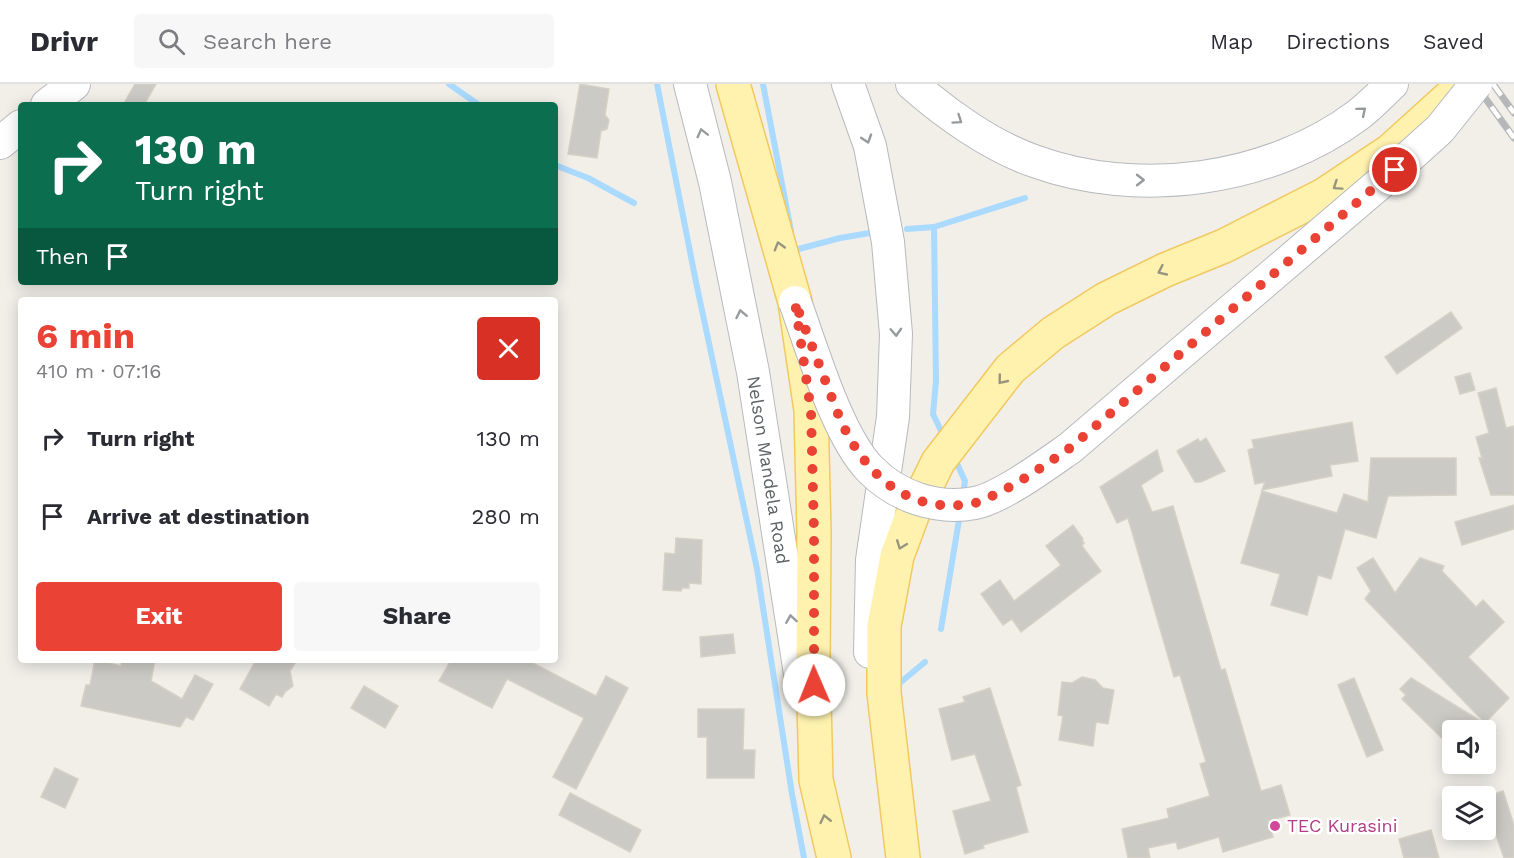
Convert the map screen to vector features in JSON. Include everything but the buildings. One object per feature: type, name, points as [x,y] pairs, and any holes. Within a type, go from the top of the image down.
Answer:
[{"type":"main road","points":[[51,102],[74,84]]},
{"type":"main road","name":"Nelson Mandela Road","points":[[690,84],[715,182],[753,372],[816,780],[834,858]]},
{"type":"main road","points":[[732,84],[795,302],[848,437],[869,468],[894,489],[922,501],[943,505],[976,503],[1035,472],[1079,440],[1379,184],[1440,129],[1476,84]]},
{"type":"main road","points":[[848,84],[870,146],[888,242],[896,334],[893,417],[872,560],[870,650],[880,731],[902,851]]},
{"type":"main road","points":[[912,84],[932,102],[976,132],[1034,161],[1081,174],[1133,180],[1200,179],[1262,164],[1321,139],[1359,114],[1392,84]]},
{"type":"main road","points":[[902,851],[884,693],[884,626],[897,556],[913,513],[938,462],[1010,369],[1053,333],[1106,299],[1165,270],[1224,246],[1324,195],[1390,152],[1464,84]]},
{"type":"main road","points":[[0,143],[18,128]]},
{"type":"main road","points":[[795,302],[811,411],[816,780]]},
{"type":"waterway","points":[[449,84],[475,102]]},
{"type":"waterway","points":[[657,84],[757,569],[804,858]]},
{"type":"waterway","points":[[763,84],[791,231]]},
{"type":"waterway","points":[[558,166],[588,178],[634,203]]},
{"type":"waterway","points":[[907,229],[934,227],[1025,198]]},
{"type":"waterway","points":[[934,227],[936,381],[933,414],[944,437]]},
{"type":"waterway","points":[[794,244],[795,250],[840,238],[876,232]]},
{"type":"waterway","points":[[954,457],[965,481],[963,495]]},
{"type":"waterway","points":[[941,629],[960,514]]},
{"type":"waterway","points":[[895,687],[925,662]]},
{"type":"railway","points":[[1475,84],[1514,138]]},
{"type":"railway","points":[[1493,84],[1514,113]]},
{"type":"place","name":"TEC Kurasini","points":[[1275,826]]},
{"type":"route","points":[[814,685],[811,411],[795,302],[848,437],[869,468],[894,489],[922,501],[943,505],[976,503],[1035,472],[1070,448],[1395,170]]}]
